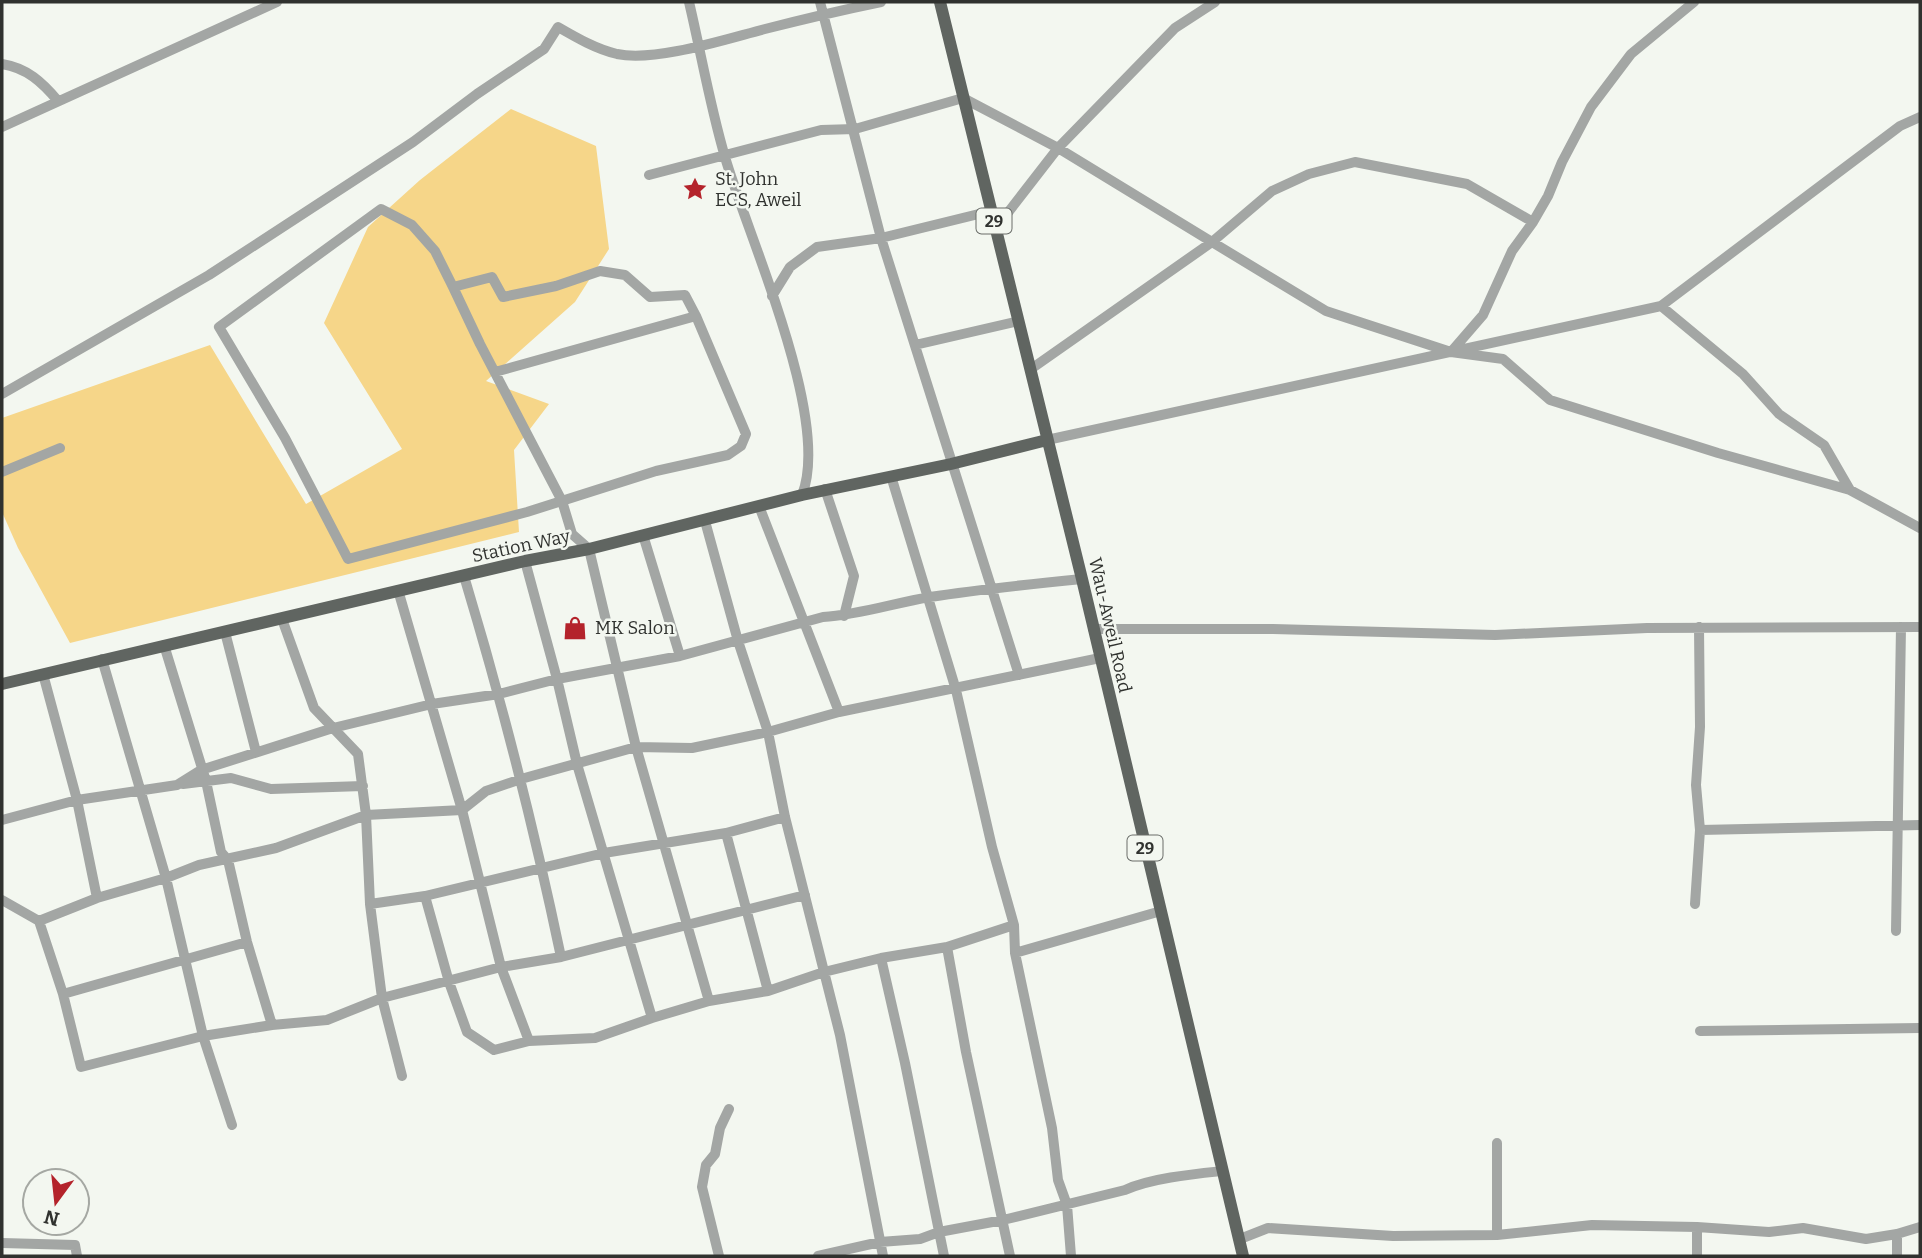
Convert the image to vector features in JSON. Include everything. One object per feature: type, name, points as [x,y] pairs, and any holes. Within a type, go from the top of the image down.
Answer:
[{"type":"main road","name":"Wau-Aweil Road","points":[[940,2],[1082,579],[1243,1256]]},
{"type":"main road","name":"Station Way","points":[[2,684],[398,590],[589,549],[825,489],[951,464],[1047,440]]},
{"type":"street","points":[[2,127],[277,2]]},
{"type":"street","points":[[689,2],[725,156],[794,365],[809,435],[806,485],[802,495]]},
{"type":"street","points":[[820,2],[881,238],[1019,675]]},
{"type":"street","points":[[2,394],[209,275],[390,157],[544,49],[558,27],[596,48],[620,55],[655,54],[881,2]]},
{"type":"street","points":[[996,228],[1058,148],[1175,28],[1215,2]]},
{"type":"street","points":[[1451,352],[1483,315],[1512,251],[1548,197],[1562,162],[1591,107],[1631,54],[1694,2]]},
{"type":"street","points":[[2,64],[17,66],[43,82],[58,101]]},
{"type":"street","points":[[649,175],[821,130],[855,130],[963,98],[1058,148],[1325,311],[1451,352],[1503,359],[1550,400],[1717,453],[1850,490],[1920,528]]},
{"type":"street","points":[[1047,440],[1661,306],[1900,126],[1920,117]]},
{"type":"street","points":[[1031,369],[1212,242],[1272,191],[1310,174],[1355,162],[1467,184],[1532,222]]},
{"type":"street","points":[[453,287],[492,277],[503,296],[556,286],[600,271],[625,275],[650,297],[685,295],[746,434],[741,446],[728,454],[656,471],[562,501],[348,559],[285,438],[219,327],[381,209],[412,225],[435,251],[495,372],[562,501],[572,534],[589,549],[636,747],[709,1001]]},
{"type":"street","points":[[772,296],[790,267],[817,247],[881,238],[991,211]]},
{"type":"street","points":[[1661,306],[1743,374],[1779,414],[1824,445],[1850,490]]},
{"type":"street","points":[[495,372],[695,316]]},
{"type":"street","points":[[915,345],[1019,321]]},
{"type":"street","points":[[2,472],[60,448]]},
{"type":"street","points":[[891,476],[956,690],[992,847],[1014,925],[1015,953],[1052,1128],[1058,1180],[1067,1205],[1071,1256]]},
{"type":"street","points":[[825,489],[854,576],[844,616]]},
{"type":"street","points":[[759,506],[839,712]]},
{"type":"street","points":[[705,521],[738,641],[768,732],[785,817],[847,1069],[883,1256]]},
{"type":"street","points":[[643,535],[680,656]]},
{"type":"street","points":[[525,561],[577,764],[652,1018]]},
{"type":"street","points":[[464,576],[521,779],[561,957]]},
{"type":"street","points":[[177,785],[201,770],[256,752],[432,704],[499,694],[557,679],[680,656],[823,617],[844,616],[927,598],[991,588],[1082,579]]},
{"type":"street","points":[[398,590],[462,810],[501,967],[529,1041]]},
{"type":"street","points":[[282,619],[314,708],[358,754],[366,815],[370,904],[382,998],[402,1076]]},
{"type":"street","points":[[1093,629],[1273,629],[1495,635],[1699,627],[1920,627]]},
{"type":"street","points":[[1695,904],[1700,830],[1696,785],[1700,727],[1699,627]]},
{"type":"street","points":[[1896,931],[1901,627]]},
{"type":"street","points":[[225,632],[256,752]]},
{"type":"street","points":[[164,645],[206,781],[221,852],[228,860],[247,942],[272,1025]]},
{"type":"street","points":[[39,921],[97,898],[166,878],[199,865],[276,848],[366,815],[462,810],[486,791],[636,747],[692,748],[768,732],[839,712],[956,690],[1100,658]]},
{"type":"street","points":[[102,659],[166,878],[203,1036],[232,1125]]},
{"type":"street","points":[[43,674],[77,800],[97,898]]},
{"type":"street","points":[[2,820],[77,800],[231,778],[271,789],[363,786]]},
{"type":"street","points":[[370,904],[425,896],[604,853],[726,833],[785,817]]},
{"type":"street","points":[[1700,830],[1920,825]]},
{"type":"street","points":[[726,833],[768,991]]},
{"type":"street","points":[[2,900],[39,921],[63,994],[81,1067],[203,1036],[327,1020],[382,998],[501,967],[561,957],[805,895]]},
{"type":"street","points":[[425,896],[449,982],[467,1032],[494,1050],[529,1041],[595,1038],[709,1001],[768,991],[824,972],[881,958],[947,947],[1014,925]]},
{"type":"street","points":[[1015,953],[1161,911]]},
{"type":"street","points":[[63,994],[247,942]]},
{"type":"street","points":[[947,947],[966,1052],[1010,1256]]},
{"type":"street","points":[[881,958],[944,1256]]},
{"type":"street","points":[[1700,1031],[1920,1028]]},
{"type":"street","points":[[719,1256],[702,1188],[706,1165],[715,1154],[720,1128],[729,1109]]},
{"type":"street","points":[[1497,1143],[1497,1235]]},
{"type":"street","points":[[818,1256],[880,1242],[920,1239],[939,1232],[1125,1191],[1137,1184],[1223,1171]]},
{"type":"street","points":[[1240,1239],[1268,1228],[1393,1236],[1497,1235],[1592,1225],[1697,1227],[1769,1232],[1803,1228],[1866,1239],[1920,1227]]},
{"type":"street","points":[[1696,1256],[1697,1227]]},
{"type":"street","points":[[1897,1234],[1897,1256]]},
{"type":"street","points":[[2,1243],[75,1245],[78,1256]]},
{"type":"shaded area","points":[[511,109],[596,146],[609,249],[575,302],[486,381],[549,404],[514,450],[519,532],[70,643],[18,548],[2,512],[2,418],[210,345],[306,504],[402,449],[324,323],[368,227],[420,180]]},
{"type":"place","name":"St. John ECS, Aweil","points":[[695,189]]},
{"type":"place","name":"MK Salon","points":[[575,628]]}]
